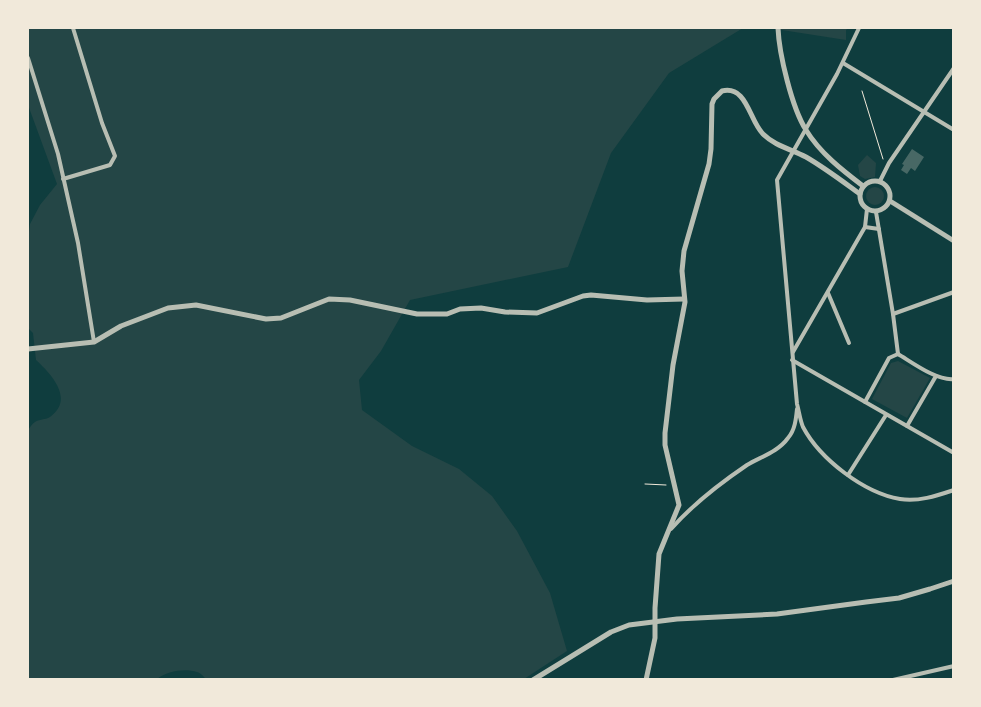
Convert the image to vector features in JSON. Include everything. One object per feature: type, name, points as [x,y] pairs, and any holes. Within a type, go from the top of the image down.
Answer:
[{"type":"street","points":[[63,180],[110,165],[115,156],[102,122],[74,28]]},
{"type":"street","points":[[778,28],[778,40],[785,72],[805,129],[832,161],[864,186]]},
{"type":"street","points":[[859,28],[843,63],[777,180],[797,404],[803,426],[816,446],[830,461],[848,475],[875,491],[900,499],[917,499],[954,490]]},
{"type":"street","points":[[28,58],[58,154],[78,243],[94,342]]},
{"type":"street","points":[[843,63],[954,130]]},
{"type":"street","points":[[880,182],[886,169],[954,68]]},
{"type":"street","points":[[646,680],[654,638],[659,554],[679,505],[664,433],[684,299],[682,271],[684,252],[709,164],[712,104],[714,99],[722,91],[732,90],[738,93],[761,132],[775,144],[804,156],[860,194]]},
{"type":"street","points":[[869,182],[880,182],[889,189],[890,201],[885,208],[876,212],[867,210],[861,203],[860,194],[864,186],[869,182]]},
{"type":"street","points":[[890,201],[954,241]]},
{"type":"street","points":[[793,352],[865,227],[867,210]]},
{"type":"street","points":[[876,212],[898,354]]},
{"type":"street","points":[[865,227],[879,229]]},
{"type":"street","points":[[893,314],[954,292]]},
{"type":"street","points":[[828,293],[849,343]]},
{"type":"street","points":[[28,348],[94,342],[121,326],[168,308],[196,305],[266,319],[281,318],[329,299],[350,300],[417,314],[447,314],[460,309],[481,308],[505,312],[537,313],[583,296],[591,295],[647,300],[684,299]]},
{"type":"street","points":[[898,354],[936,376],[946,380],[954,379]]},
{"type":"street","points":[[865,402],[889,358],[898,354]]},
{"type":"street","points":[[792,360],[954,453]]},
{"type":"street","points":[[907,426],[936,376]]},
{"type":"street","points":[[668,532],[688,509],[788,439],[793,430],[797,404]]},
{"type":"street","points":[[848,475],[886,415]]},
{"type":"street","points":[[533,680],[611,632],[629,625],[655,621],[797,612],[899,598],[954,581]]},
{"type":"street","points":[[893,680],[954,666]]},
{"type":"path","points":[[862,91],[886,169]]},
{"type":"path","points":[[644,484],[674,485]]},
{"type":"shaded area","points":[[28,28],[743,28],[669,73],[611,153],[568,267],[410,300],[381,351],[359,380],[362,410],[412,446],[459,469],[492,496],[517,531],[550,593],[567,651],[524,679],[207,680],[198,673],[182,670],[171,672],[157,679],[28,679],[28,431],[35,422],[50,417],[57,410],[61,395],[54,379],[36,360],[33,333],[28,328],[28,239],[30,224],[40,205],[57,184],[28,105]]},
{"type":"shaded area","points":[[769,28],[848,28],[846,30],[846,40]]},
{"type":"shaded area","points":[[867,155],[876,163],[875,177],[865,179],[860,176],[858,165]]},
{"type":"shaded area","points":[[875,187],[881,190],[884,196],[881,202],[875,205],[869,202],[866,196],[869,190]]},
{"type":"shaded area","points":[[898,361],[930,378],[907,418],[872,399],[891,363]]},
{"type":"building","points":[[912,149],[924,157],[915,171],[911,168],[907,174],[901,170],[904,165],[902,164]]}]
